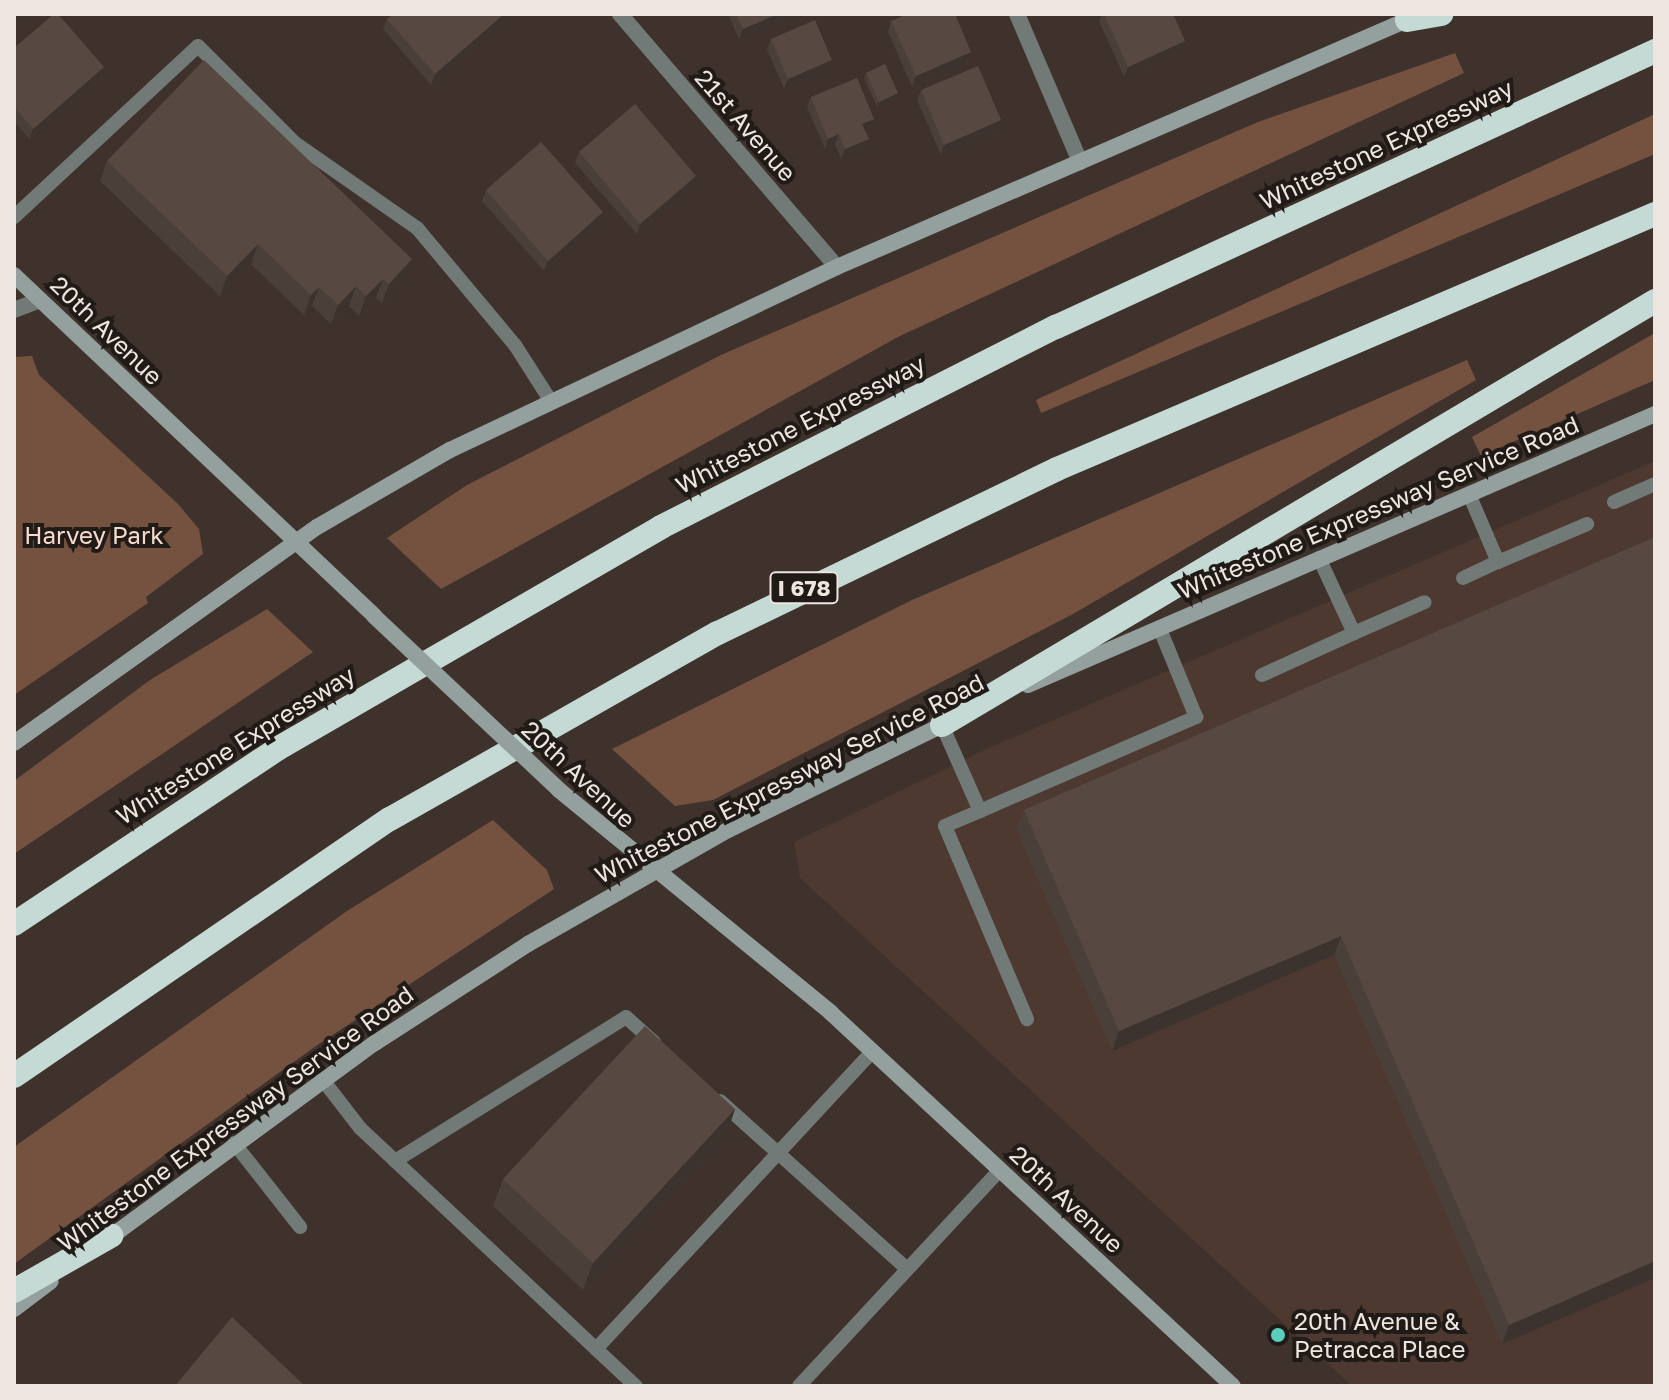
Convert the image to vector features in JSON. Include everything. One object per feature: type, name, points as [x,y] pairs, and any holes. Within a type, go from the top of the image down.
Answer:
[{"type":"highway","points":[[1411,16],[1441,14]]},
{"type":"highway","name":"Whitestone Expressway","points":[[14,924],[277,749],[649,533],[1056,327],[1655,51]]},
{"type":"highway","name":"I 678","points":[[14,1076],[390,819],[718,633],[1057,469],[1655,214]]},
{"type":"highway","points":[[942,725],[1655,301]]},
{"type":"highway","points":[[14,1291],[111,1236]]},
{"type":"main road","points":[[14,743],[295,543],[397,478],[550,400],[837,267],[1411,16]]},
{"type":"main road","name":"20th Avenue","points":[[14,275],[559,790],[652,871],[873,1051],[1233,1386]]},
{"type":"main road","name":"Whitestone Expressway Service Road","points":[[14,1309],[323,1080],[652,871],[942,725],[1159,627],[1655,414]]},
{"type":"street","name":"21st Avenue","points":[[620,14],[837,267]]},
{"type":"street","points":[[1017,14],[1080,162]]},
{"type":"street","points":[[14,310],[40,300]]},
{"type":"lane","points":[[14,217],[198,46],[295,143],[417,228],[515,345],[550,400]]},
{"type":"lane","points":[[1614,502],[1655,484]]},
{"type":"lane","points":[[1469,494],[1498,562]]},
{"type":"lane","points":[[1463,578],[1587,524]]},
{"type":"lane","points":[[1319,558],[1354,633]]},
{"type":"lane","points":[[1262,675],[1425,602]]},
{"type":"lane","points":[[1027,1019],[945,826],[1196,717],[1159,627]]},
{"type":"lane","points":[[942,725],[980,811]]},
{"type":"lane","points":[[395,1161],[626,1017],[673,1059]]},
{"type":"lane","points":[[596,1349],[873,1051]]},
{"type":"lane","points":[[323,1080],[395,1161],[636,1386]]},
{"type":"lane","points":[[708,1090],[907,1269]]},
{"type":"lane","points":[[234,1143],[300,1227]]},
{"type":"lane","points":[[799,1386],[1000,1170]]},
{"type":"shaded area","points":[[1655,461],[1655,1386],[1352,1386],[800,878],[794,842],[991,747]]},
{"type":"green space","points":[[1455,53],[1464,73],[898,337],[441,589],[387,538],[467,485],[721,355],[1258,122]]},
{"type":"green space","points":[[1655,114],[1655,154],[1041,413],[1036,400]]},
{"type":"green space","points":[[1655,333],[1655,380],[1481,456],[1472,437]]},
{"type":"green space","name":"Harvey Park","points":[[32,356],[39,375],[178,504],[199,529],[203,554],[146,597],[148,603],[14,695],[14,357]]},
{"type":"green space","points":[[1467,360],[1476,380],[1073,614],[713,800],[675,806],[612,749],[912,600]]},
{"type":"green space","points":[[267,609],[313,652],[14,854],[14,781],[150,680]]},
{"type":"green space","points":[[493,820],[547,870],[554,889],[316,1046],[14,1264],[14,1147],[347,911]]},
{"type":"building","points":[[54,14],[58,14],[104,67],[33,129],[14,107],[14,48]]},
{"type":"building","points":[[393,14],[504,14],[435,74],[387,19]]},
{"type":"building","points":[[736,14],[778,14],[743,29]]},
{"type":"building","points":[[908,14],[955,14],[971,52],[916,76],[891,21]]},
{"type":"building","points":[[1104,14],[1173,14],[1185,41],[1128,67]]},
{"type":"building","points":[[815,20],[832,60],[788,79],[771,39]]},
{"type":"building","points":[[204,60],[412,259],[389,284],[383,279],[366,296],[356,286],[338,305],[319,287],[311,295],[258,244],[227,276],[107,161]]},
{"type":"building","points":[[885,64],[898,93],[879,102],[866,73]]},
{"type":"building","points":[[978,66],[1001,120],[944,145],[921,90]]},
{"type":"building","points":[[857,78],[874,119],[862,124],[869,139],[845,149],[839,134],[828,139],[811,97]]},
{"type":"building","points":[[635,104],[696,176],[640,224],[579,152]]},
{"type":"building","points":[[541,142],[603,212],[548,261],[486,190]]},
{"type":"building","points":[[1655,537],[1655,1261],[1509,1325],[1341,936],[1119,1031],[1024,810]]},
{"type":"building","points":[[645,1026],[735,1109],[593,1263],[503,1179]]},
{"type":"building","points":[[232,1317],[305,1386],[175,1386]]},
{"type":"place","name":"20th Avenue & Petracca Place","points":[[1278,1335]]}]
